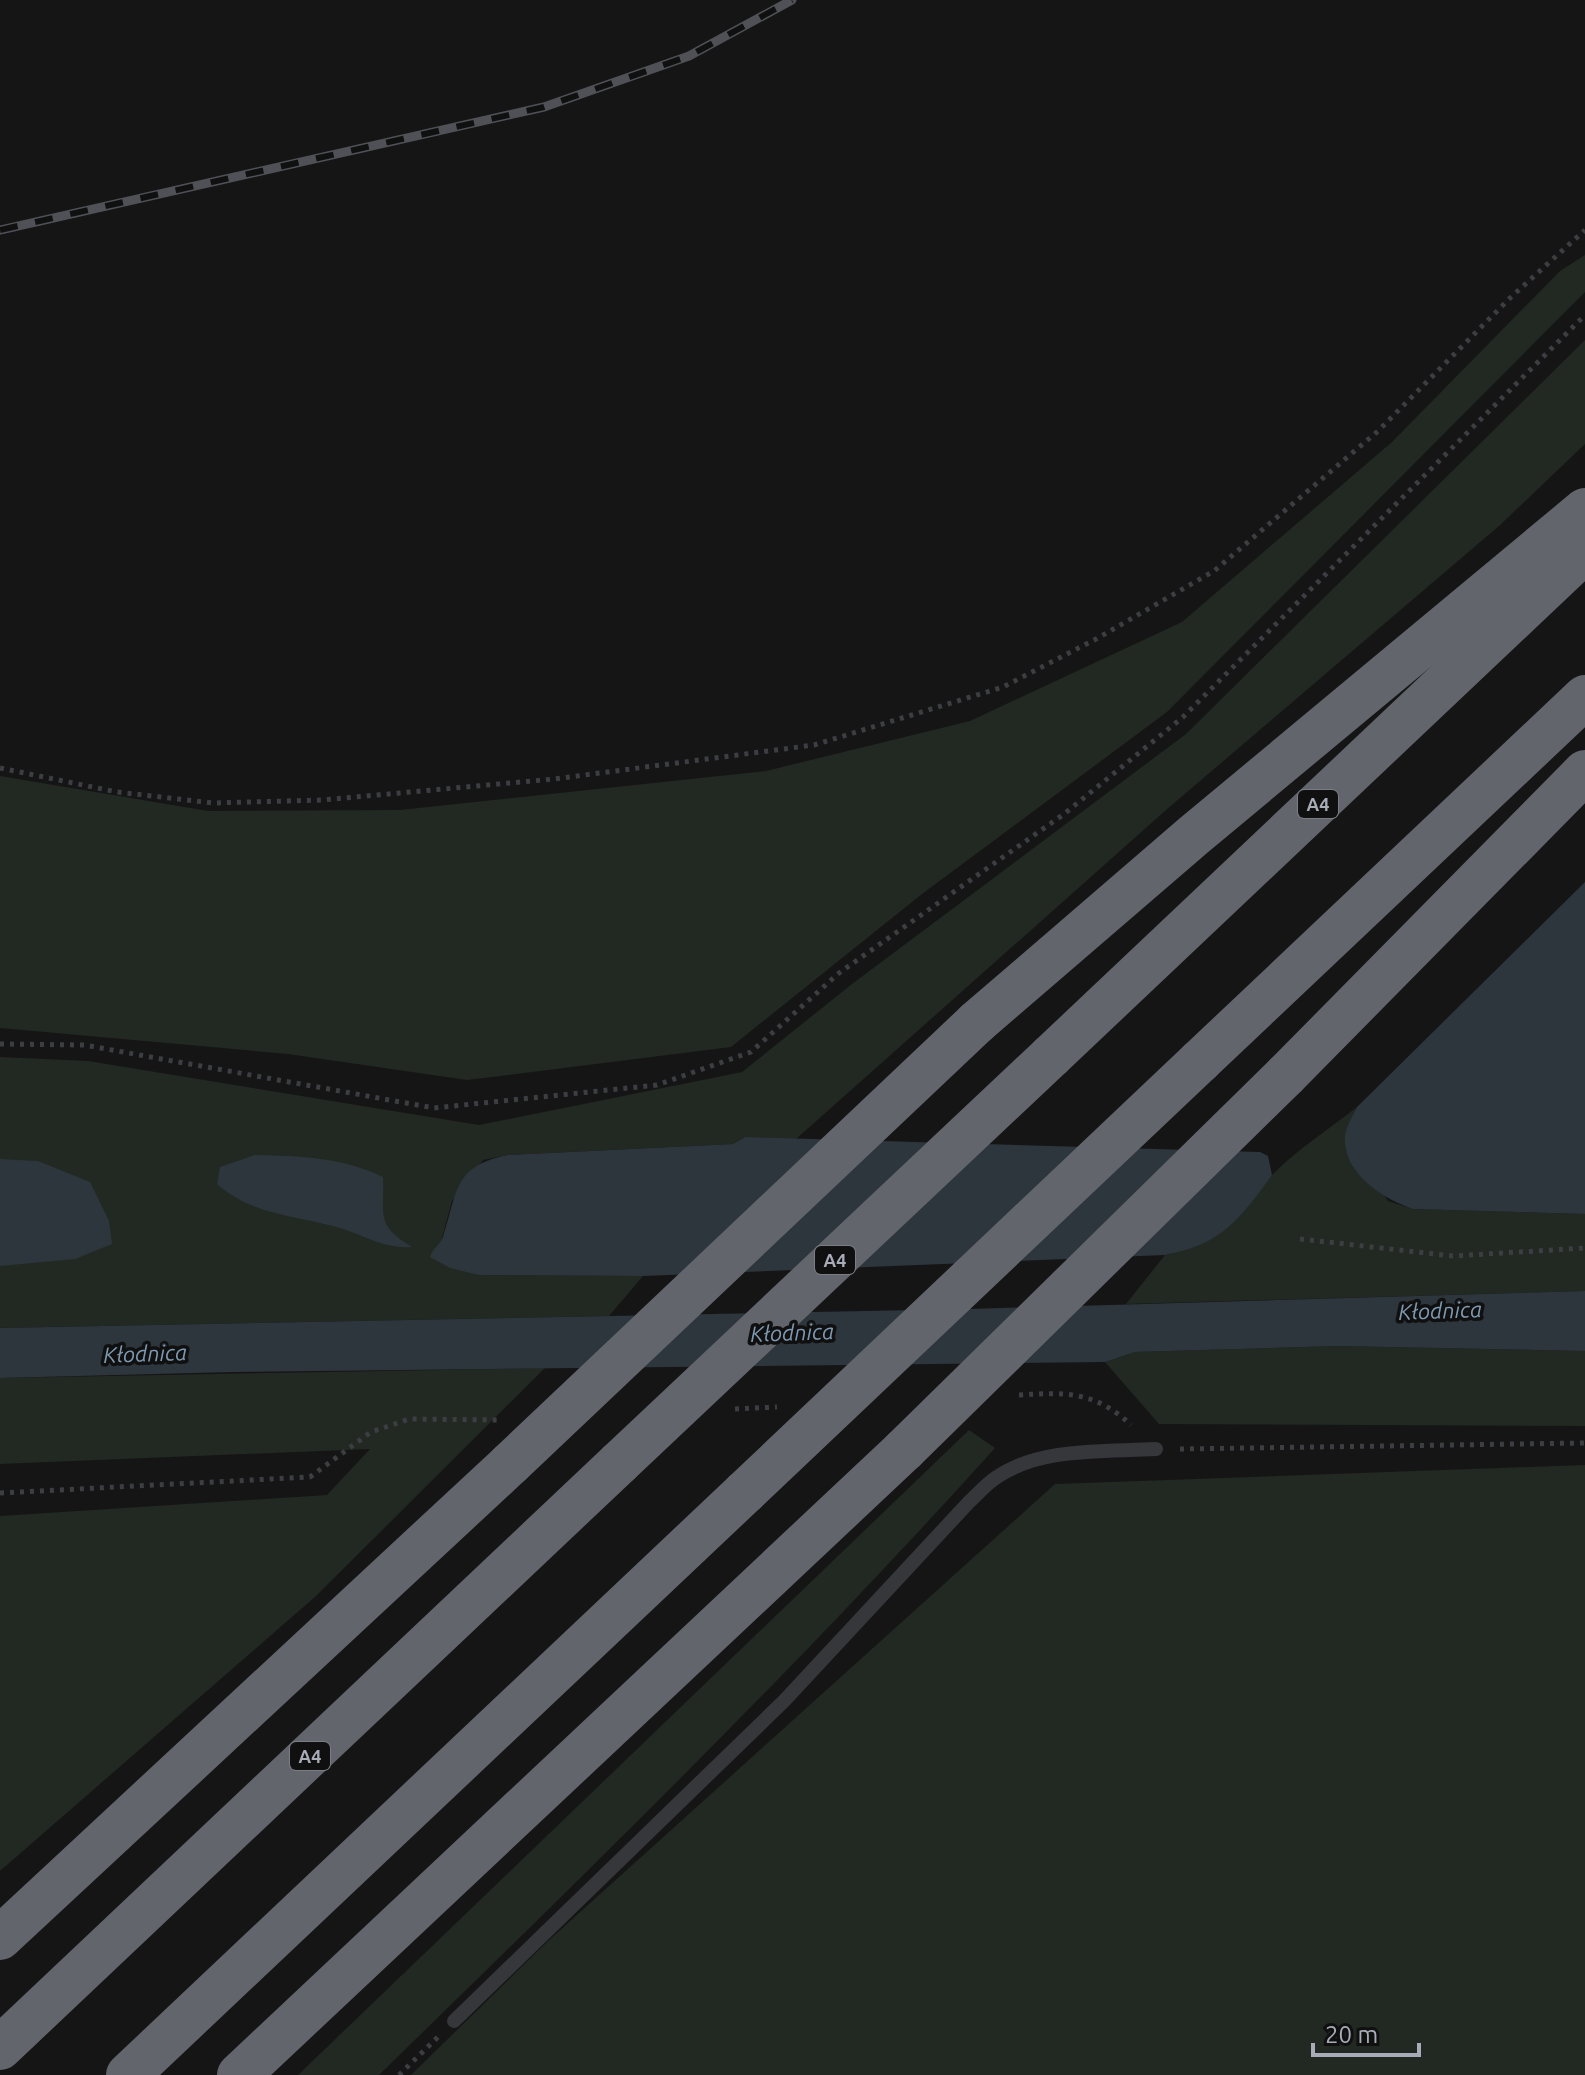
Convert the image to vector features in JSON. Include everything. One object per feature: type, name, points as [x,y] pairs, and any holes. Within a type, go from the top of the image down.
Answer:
[{"type":"highway","points":[[0,1938],[510,1464],[977,1022],[1217,816],[1585,510]]},
{"type":"highway","name":"A4","points":[[0,2048],[1585,551]]},
{"type":"highway","points":[[128,2075],[1585,697]]},
{"type":"highway","points":[[239,2075],[904,1450],[1286,1075],[1585,772]]},
{"type":"lane","points":[[454,2021],[784,1701],[969,1502],[998,1476],[1029,1462],[1073,1453],[1156,1449]]},
{"type":"path","points":[[0,768],[117,792],[200,801],[322,800],[554,779],[814,745],[1003,687],[1096,639],[1214,571],[1378,431],[1510,298],[1585,230]]},
{"type":"path","points":[[0,1044],[84,1045],[434,1108],[657,1085],[751,1052],[839,973],[1064,814],[1183,717],[1585,315]]},
{"type":"path","points":[[1300,1239],[1453,1256],[1585,1248]]},
{"type":"path","points":[[1012,1395],[1075,1392],[1117,1412],[1156,1449],[1585,1443]]},
{"type":"path","points":[[727,1409],[790,1406]]},
{"type":"path","points":[[0,1493],[310,1477],[371,1432],[409,1419],[506,1420]]},
{"type":"path","points":[[399,2075],[454,2021]]},
{"type":"shaded area","points":[[1585,255],[1585,292],[1167,712],[922,894],[731,1047],[467,1080],[288,1054],[0,1028],[0,776],[208,811],[400,810],[766,771],[970,721],[1182,622],[1392,442],[1560,271]]},
{"type":"shaded area","points":[[1585,340],[1585,444],[1499,526],[1166,810],[796,1139],[745,1137],[733,1144],[508,1155],[483,1160],[452,1201],[441,1242],[479,1275],[643,1276],[609,1316],[0,1328],[0,1057],[88,1061],[479,1125],[742,1072],[852,984],[1186,734]]},
{"type":"shaded area","points":[[1357,1107],[1345,1135],[1388,1201],[1413,1209],[1585,1214],[1585,1291],[1126,1304],[1165,1255],[1210,1234],[1293,1156]]},
{"type":"shaded area","points":[[1337,1346],[1585,1351],[1585,1426],[1159,1424],[1105,1362],[1135,1352]]},
{"type":"shaded area","points":[[545,1368],[316,1596],[0,1871],[0,1516],[327,1495],[370,1449],[0,1464],[0,1378]]},
{"type":"shaded area","points":[[969,1430],[995,1448],[769,1688],[379,2075],[298,2075]]},
{"type":"shaded area","points":[[1585,1465],[1585,2075],[411,2075],[548,1941],[1055,1484]]},
{"type":"water","points":[[1585,882],[1585,1214],[1413,1209],[1389,1199],[1367,1183],[1350,1162],[1345,1136],[1357,1107]]},
{"type":"water","points":[[745,1137],[1260,1152],[1268,1156],[1272,1175],[1228,1228],[1201,1244],[1165,1255],[643,1276],[479,1275],[450,1268],[430,1257],[443,1237],[460,1183],[477,1166],[490,1160],[508,1155],[733,1144]]},
{"type":"water","points":[[255,1155],[336,1162],[383,1177],[384,1218],[392,1232],[412,1247],[386,1245],[329,1225],[263,1210],[217,1184],[220,1167]]},
{"type":"water","points":[[0,1159],[38,1161],[90,1182],[109,1221],[112,1244],[75,1259],[0,1266]]},
{"type":"water","name":"Kłodnica","points":[[1585,1291],[1585,1351],[1337,1346],[1135,1352],[1105,1362],[233,1372],[0,1378],[0,1328],[969,1309]]},
{"type":"railway","points":[[0,230],[544,107],[689,56],[792,0]]}]
